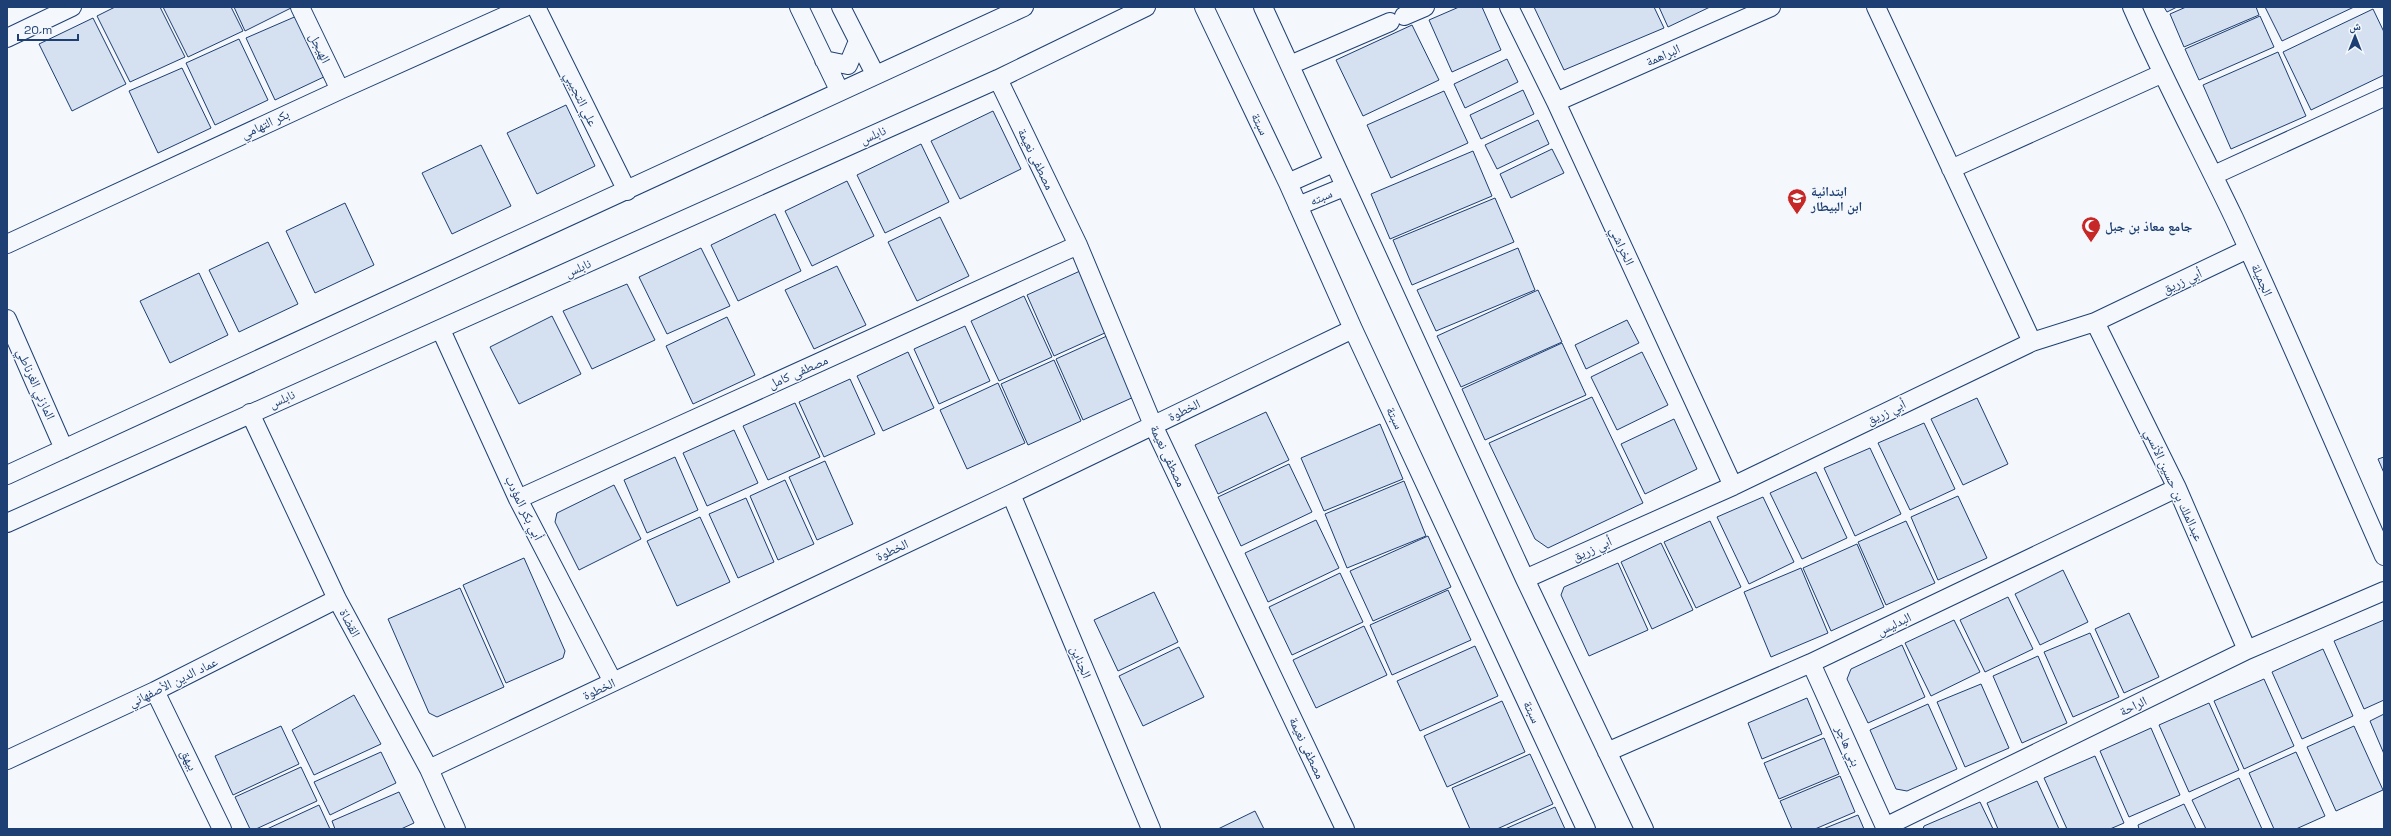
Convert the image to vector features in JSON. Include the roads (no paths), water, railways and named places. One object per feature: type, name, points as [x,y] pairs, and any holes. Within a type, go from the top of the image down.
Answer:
[{"type":"street","points":[[7,38],[72,7]]},
{"type":"street","name":"الهيجل","points":[[300,7],[340,90]]},
{"type":"street","name":"بكر التهامي","points":[[7,244],[340,90],[525,7]]},
{"type":"street","name":"علي التجيبي","points":[[536,7],[627,191]]},
{"type":"street","points":[[799,7],[839,90]]},
{"type":"street","points":[[841,7],[875,74]]},
{"type":"street","points":[[7,475],[627,191],[839,90],[1024,7]]},
{"type":"street","name":"نابلس","points":[[7,523],[998,79],[1146,7]]},
{"type":"street","name":"سبتة","points":[[1204,7],[1288,183],[1353,329],[1586,829]]},
{"type":"street","points":[[1263,7],[1333,164],[1525,579],[1644,829]]},
{"type":"street","points":[[1290,65],[1425,7]]},
{"type":"street","name":"الخراشي","points":[[1509,7],[1556,102],[1733,486]]},
{"type":"street","name":"البراهمة","points":[[1556,102],[1771,7]]},
{"type":"street","points":[[1876,7],[2032,342]]},
{"type":"street","name":"الجميلة","points":[[2132,7],[2161,74],[2214,175],[2384,556]]},
{"type":"street","points":[[824,60],[848,65],[858,41]]},
{"type":"street","points":[[1951,169],[2161,74]]},
{"type":"street","name":"مصطفى نعيمة","points":[[998,79],[1078,245],[1153,425],[1345,829]]},
{"type":"street","points":[[2214,175],[2384,97]]},
{"type":"street","name":"سبته","points":[[1288,183],[1333,164]]},
{"type":"street","name":"سبته","points":[[1298,206],[1344,187]]},
{"type":"street","name":"مصطفى كامل","points":[[518,499],[1078,245]]},
{"type":"street","name":"أبي زريق","points":[[1525,579],[1733,486],[2032,342],[2095,322],[2248,250]]},
{"type":"street","name":"المازني الغرناطي","points":[[7,319],[64,449]]},
{"type":"street","name":"عبدالملك بن حسين الأنسي","points":[[2095,322],[2177,488],[2248,650]]},
{"type":"street","name":"الخطوة","points":[[429,769],[1011,494],[1353,329]]},
{"type":"street","name":"أبي بكر المؤدب","points":[[440,330],[518,499],[613,682]]},
{"type":"street","name":"القضاة","points":[[250,413],[337,599],[429,769],[456,829]]},
{"type":"street","name":"البدليس","points":[[1607,752],[1811,663],[2177,488]]},
{"type":"street","name":"الجناين","points":[[1011,494],[1151,829]]},
{"type":"street","name":"الراحة","points":[[1885,828],[2248,650],[2384,591]]},
{"type":"street","name":"عماد الدين الأصفهاني","points":[[7,760],[155,691],[337,599]]},
{"type":"street","name":"بني هاجر","points":[[1811,663],[1885,828]]},
{"type":"street","name":"بيهق","points":[[155,691],[222,829]]},
{"type":"place","name":"ابتدائية ابن البيطار","points":[[1797,215]]},
{"type":"place","name":"جامع معاذ بن جبل","points":[[2091,243]]}]
